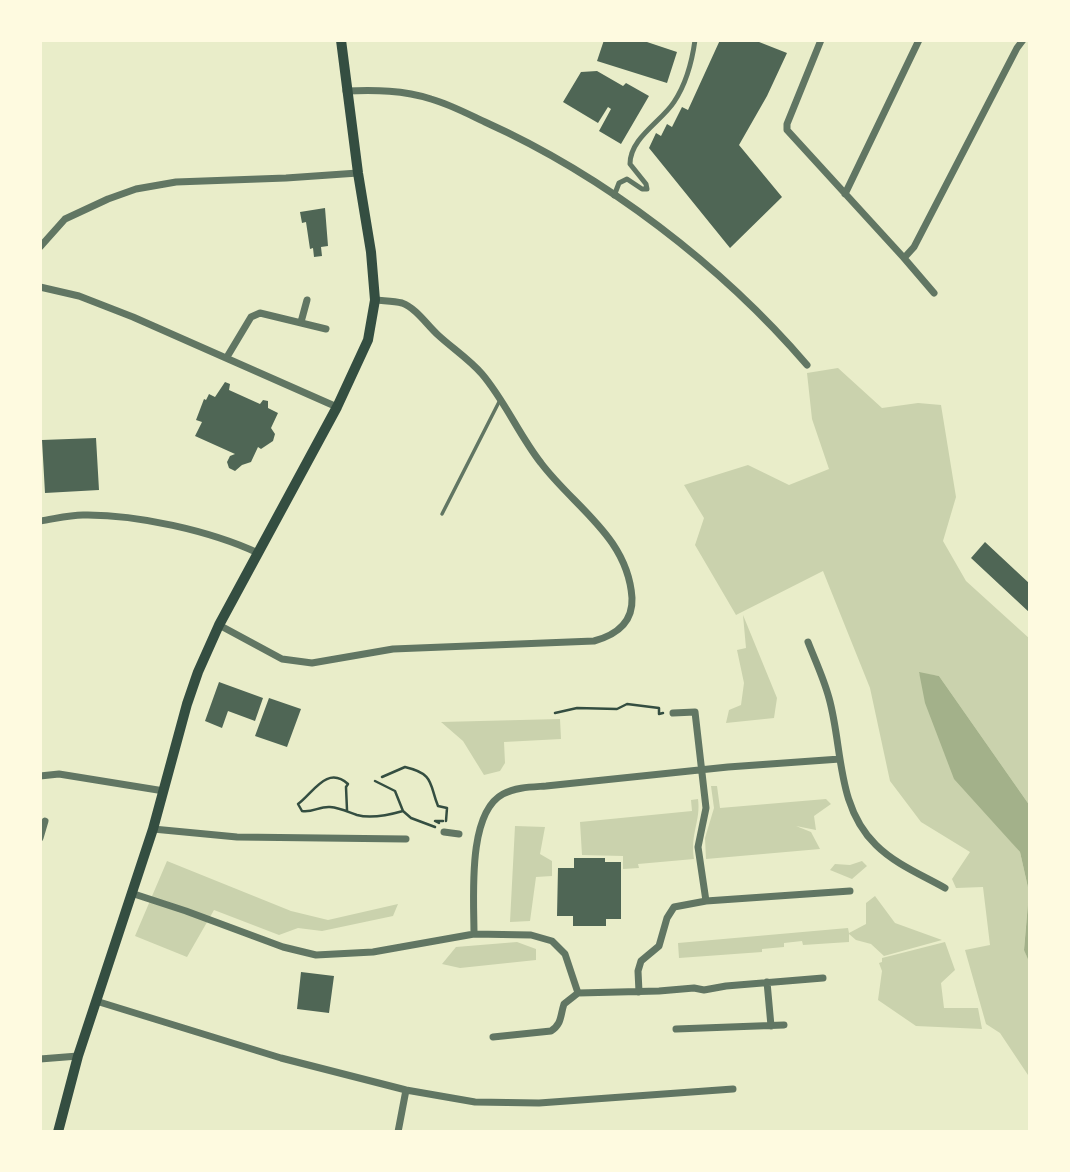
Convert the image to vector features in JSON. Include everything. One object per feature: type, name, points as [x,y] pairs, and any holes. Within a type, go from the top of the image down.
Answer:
[{"type":"main road","points":[[58,1132],[78,1056],[153,829],[198,673],[219,625],[337,407],[368,340],[375,300],[371,252],[346,91],[341,40]]},
{"type":"street","points":[[613,196],[623,180],[628,179],[642,189],[647,189],[630,164],[630,157],[638,142],[673,104],[686,79],[695,40]]},
{"type":"street","points":[[821,40],[787,124],[787,130],[934,293]]},
{"type":"street","points":[[845,194],[919,40]]},
{"type":"street","points":[[904,258],[914,247],[1023,40]]},
{"type":"street","points":[[346,91],[377,89],[432,99],[541,149],[701,259],[760,315],[807,365]]},
{"type":"street","points":[[40,247],[65,219],[136,189],[176,181],[358,173]]},
{"type":"street","points":[[40,287],[79,296],[227,357],[337,407]]},
{"type":"street","points":[[301,322],[307,300]]},
{"type":"street","points":[[219,625],[282,659],[312,663],[393,649],[594,641],[608,637],[621,628],[629,617],[631,586],[618,552],[601,527],[542,466],[482,374],[412,309],[402,303],[375,300]]},
{"type":"street","points":[[227,357],[251,317],[260,313],[326,329]]},
{"type":"street","points":[[40,521],[82,514],[148,521],[222,539],[258,553]]},
{"type":"street","points":[[808,642],[829,696],[839,741],[843,785],[848,800],[873,843],[887,856],[945,888]]},
{"type":"street","points":[[673,713],[695,712],[706,808],[698,847],[706,901]]},
{"type":"street","points":[[474,934],[476,837],[485,812],[494,800],[517,789],[840,759]]},
{"type":"street","points":[[40,776],[59,774],[164,791]]},
{"type":"street","points":[[40,838],[45,821]]},
{"type":"street","points":[[153,829],[237,837],[407,839]]},
{"type":"street","points":[[444,832],[459,834]]},
{"type":"street","points":[[639,992],[639,965],[659,946],[670,912],[681,904],[850,891]]},
{"type":"street","points":[[131,893],[283,947],[316,955],[373,952],[474,934],[531,935],[552,941],[565,954],[578,993]]},
{"type":"street","points":[[494,1037],[551,1031],[560,1021],[564,1004],[578,993],[694,988],[704,990],[823,978]]},
{"type":"street","points":[[767,982],[771,1026]]},
{"type":"street","points":[[96,1001],[281,1058],[406,1090],[475,1102],[508,1104],[733,1089]]},
{"type":"street","points":[[676,1029],[784,1025]]},
{"type":"street","points":[[40,1059],[78,1056]]},
{"type":"street","points":[[398,1132],[406,1090]]},
{"type":"lane","points":[[442,514],[500,400]]},
{"type":"path","points":[[555,713],[577,708],[617,709],[627,704],[659,708],[659,714],[673,713]]},
{"type":"path","points":[[382,777],[405,767],[421,772],[435,790],[438,806],[447,808],[445,823],[454,824]]},
{"type":"path","points":[[347,810],[348,785],[337,778],[320,782],[298,804],[302,811],[309,812],[322,807],[347,810],[359,816],[382,816],[403,811]]},
{"type":"path","points":[[375,781],[395,790],[403,811],[411,818],[444,832]]},
{"type":"path","points":[[378,789],[384,787]]},
{"type":"shaded area","points":[[838,368],[882,408],[918,403],[941,405],[956,497],[943,541],[966,581],[1030,639],[1030,806],[939,676],[919,673],[998,825],[1020,852],[1029,892],[1024,949],[1030,964],[1030,1078],[1000,1033],[986,1024],[965,950],[990,945],[983,887],[956,888],[952,879],[970,852],[921,822],[890,781],[870,688],[823,571],[736,615],[695,545],[704,518],[684,485],[748,465],[789,485],[829,469],[812,419],[807,373]]},
{"type":"shaded area","points":[[743,615],[777,698],[774,718],[726,723],[729,710],[741,705],[744,683],[737,650],[746,648]]},
{"type":"shaded area","points":[[919,672],[939,676],[1030,806],[1030,964],[1024,950],[1029,892],[1020,852],[954,779],[925,703]]},
{"type":"shaded area","points":[[560,719],[561,739],[504,742],[505,763],[500,771],[484,775],[463,741],[441,722]]},
{"type":"shaded area","points":[[711,786],[717,786],[720,808],[826,799],[831,804],[814,816],[816,830],[796,826],[811,832],[820,849],[706,859],[705,838],[714,808]]},
{"type":"shaded area","points":[[698,799],[693,842],[694,859],[638,864],[639,868],[623,869],[623,856],[582,855],[580,822],[692,811],[691,800]]},
{"type":"shaded area","points":[[515,826],[545,827],[540,854],[552,861],[552,876],[536,877],[530,921],[510,922]]},
{"type":"shaded area","points":[[167,861],[291,911],[328,920],[398,904],[393,916],[322,931],[298,928],[279,935],[214,910],[187,957],[135,936]]},
{"type":"shaded area","points":[[862,861],[867,866],[852,879],[830,870],[835,864],[850,865]]},
{"type":"shaded area","points":[[875,896],[895,923],[942,940],[884,956],[871,944],[856,940],[849,934],[849,942],[803,945],[802,941],[784,943],[784,947],[762,949],[762,952],[679,958],[678,943],[848,928],[849,933],[866,924],[866,903]]},
{"type":"shaded area","points":[[517,942],[536,949],[536,960],[460,968],[442,964],[456,947]]},
{"type":"shaded area","points":[[945,942],[955,970],[941,983],[944,1008],[978,1008],[982,1029],[916,1026],[878,1000],[882,971],[879,963],[882,958]]},
{"type":"building","points":[[604,40],[641,40],[677,52],[667,83],[597,61]]},
{"type":"building","points":[[720,40],[754,40],[787,53],[767,96],[739,145],[782,197],[730,248],[649,148],[656,133],[661,136],[667,124],[672,127],[682,107],[688,110]]},
{"type":"building","points":[[597,71],[623,86],[626,83],[649,96],[621,144],[599,131],[611,109],[608,107],[598,123],[563,102],[581,72]]},
{"type":"building","points":[[325,208],[328,246],[321,247],[322,256],[314,257],[313,248],[310,249],[306,222],[302,223],[300,212]]},
{"type":"building","points":[[225,382],[230,384],[229,390],[260,404],[263,400],[268,401],[268,408],[278,413],[271,428],[275,434],[273,441],[261,449],[258,447],[251,462],[235,471],[229,468],[227,462],[230,456],[235,454],[195,436],[202,422],[196,420],[204,399],[206,400],[209,394],[215,397]]},
{"type":"building","points":[[96,438],[99,490],[45,493],[42,440]]},
{"type":"building","points":[[985,542],[1030,584],[1030,613],[971,558]]},
{"type":"building","points":[[219,682],[263,698],[255,721],[228,711],[222,728],[205,721]]},
{"type":"building","points":[[269,698],[301,709],[287,747],[255,736]]},
{"type":"building","points":[[574,858],[605,858],[605,862],[621,862],[621,919],[606,919],[606,926],[573,926],[573,916],[557,916],[558,868],[574,868]]},
{"type":"building","points":[[301,972],[334,976],[329,1013],[297,1009]]}]
